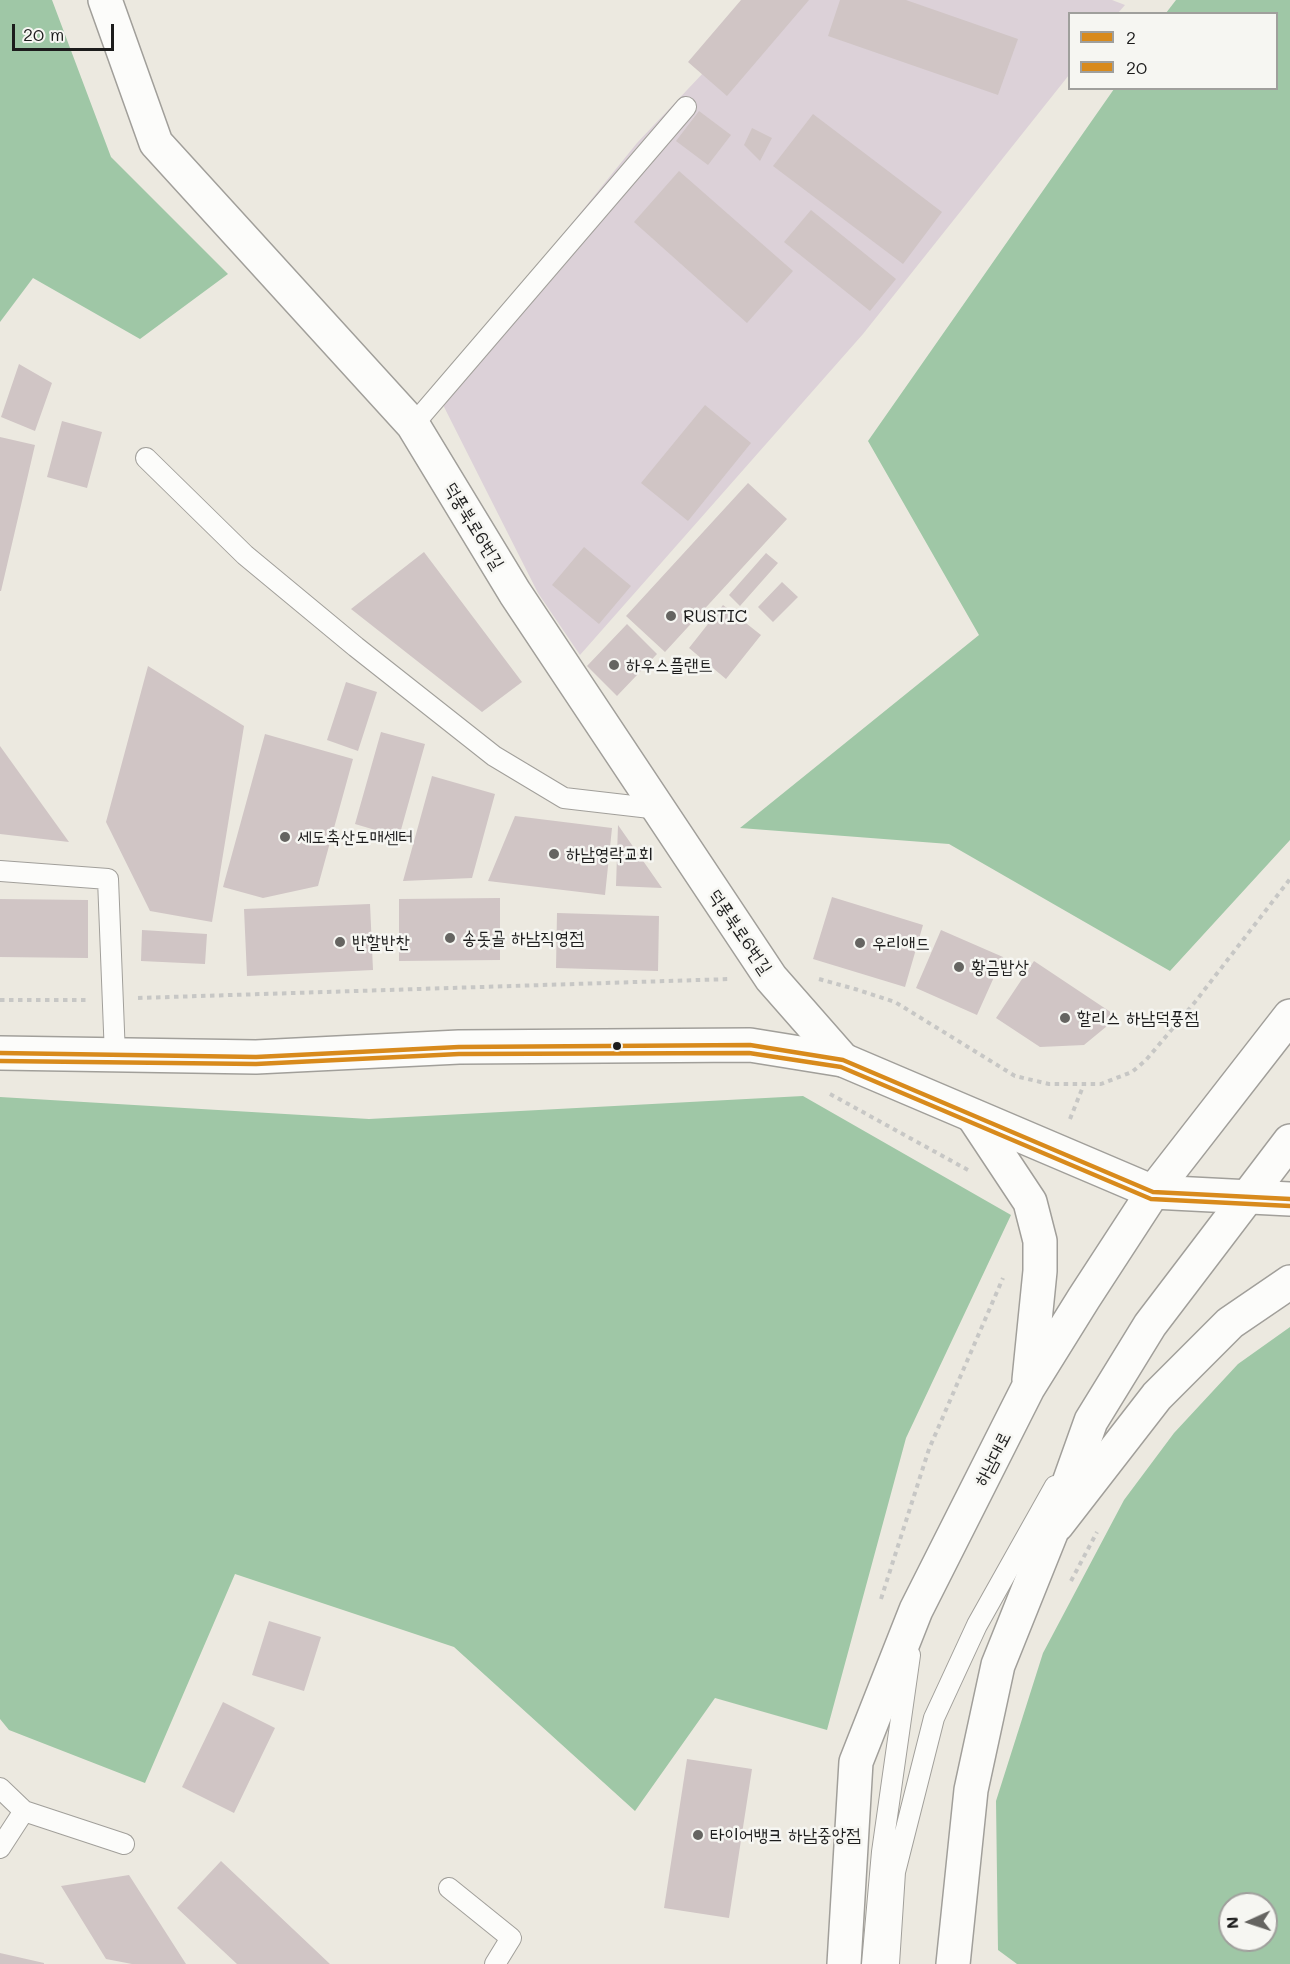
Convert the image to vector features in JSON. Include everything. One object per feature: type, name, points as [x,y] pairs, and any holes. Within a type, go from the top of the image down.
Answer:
[{"type":"street","name":"덕풍북로6번길","points":[[105,0],[156,142],[413,425],[515,593],[771,978],[843,1060]]},
{"type":"street","name":"하남대로","points":[[844,1964],[856,1762],[916,1610],[1028,1388],[1153,1192],[1290,1016]]},
{"type":"street","points":[[0,1053],[256,1057],[459,1047],[750,1045],[843,1060],[1153,1192],[1290,1199]]},
{"type":"street","points":[[973,1116],[1030,1202],[1040,1240],[1040,1270],[1028,1388]]},
{"type":"street","points":[[953,1964],[971,1790],[998,1665],[1051,1533],[1091,1421],[1150,1325],[1245,1197],[1290,1141]]},
{"type":"street","points":[[1051,1533],[1156,1396],[1230,1323],[1290,1282]]},
{"type":"lane","points":[[413,425],[686,107]]},
{"type":"lane","points":[[146,459],[245,555],[356,647],[495,756],[564,798],[659,809]]},
{"type":"lane","points":[[0,870],[108,879],[115,1056]]},
{"type":"lane","points":[[889,1964],[895,1872],[934,1718],[977,1625],[1091,1421]]},
{"type":"lane","points":[[872,1964],[882,1852],[916,1610]]},
{"type":"lane","points":[[0,1788],[24,1811],[124,1844]]},
{"type":"lane","points":[[0,1848],[24,1811]]},
{"type":"lane","points":[[449,1888],[512,1938],[495,1964]]},
{"type":"path","points":[[1084,1084],[1101,1084],[1116,1079],[1132,1072],[1146,1060],[1195,1002],[1290,879]]},
{"type":"path","points":[[0,1000],[113,999],[524,986]]},
{"type":"path","points":[[821,1089],[972,1173]]},
{"type":"path","points":[[1067,1589],[1099,1528]]},
{"type":"shaded area","points":[[772,0],[1112,0],[1125,5],[1119,12],[1068,12],[1068,76],[863,334],[580,655],[538,593],[436,391],[637,143]]},
{"type":"green space","points":[[0,0],[52,0],[111,157],[228,274],[140,339],[33,278],[0,322]]},
{"type":"green space","points":[[1176,0],[1290,0],[1290,840],[1170,971],[949,844],[740,828],[979,635],[868,441],[1113,90],[1278,90],[1278,12],[1167,12]]},
{"type":"green space","points":[[803,1096],[1011,1215],[906,1438],[827,1730],[715,1698],[635,1811],[454,1647],[235,1574],[145,1783],[9,1730],[0,1719],[0,1097],[369,1119]]},
{"type":"green space","points":[[1290,1327],[1290,1964],[1017,1964],[998,1950],[996,1801],[1043,1653],[1124,1500],[1174,1433],[1238,1364]]},
{"type":"building","points":[[741,0],[809,0],[727,96],[688,62]]},
{"type":"building","points":[[840,0],[906,0],[1018,39],[998,95],[828,36]]},
{"type":"building","points":[[699,111],[731,135],[708,165],[676,141]]},
{"type":"building","points":[[813,114],[942,212],[903,264],[773,166]]},
{"type":"building","points":[[752,128],[772,138],[760,161],[744,145]]},
{"type":"building","points":[[679,171],[793,271],[747,323],[634,222]]},
{"type":"building","points":[[811,210],[896,279],[870,311],[784,242]]},
{"type":"building","points":[[19,364],[52,383],[35,431],[1,417]]},
{"type":"building","points":[[705,405],[751,443],[688,521],[641,483]]},
{"type":"building","points":[[62,421],[102,432],[87,488],[47,477]]},
{"type":"building","points":[[0,437],[35,445],[1,591],[0,591]]},
{"type":"building","points":[[748,483],[787,519],[665,652],[626,616]]},
{"type":"building","points":[[584,547],[631,586],[599,624],[552,585]]},
{"type":"building","points":[[424,552],[522,682],[482,712],[351,609]]},
{"type":"building","points":[[766,553],[778,563],[740,606],[729,595]]},
{"type":"building","points":[[782,582],[798,597],[773,622],[758,607]]},
{"type":"building","points":[[723,605],[761,635],[726,679],[689,648]]},
{"type":"building","points":[[627,624],[657,654],[617,696],[587,666]]},
{"type":"building","points":[[148,666],[244,726],[212,922],[150,911],[106,822]]},
{"type":"building","points":[[346,682],[377,692],[358,751],[327,740]]},
{"type":"building","points":[[381,732],[425,744],[399,837],[355,824]]},
{"type":"building","points":[[265,734],[353,759],[318,886],[263,898],[223,887]]},
{"type":"building","points":[[0,746],[69,842],[0,834]]},
{"type":"building","points":[[432,776],[495,794],[472,878],[403,881]]},
{"type":"building","name":"하남영락교회","points":[[515,816],[612,828],[605,895],[488,881]]},
{"type":"building","points":[[618,825],[662,888],[616,886]]},
{"type":"building","points":[[832,897],[923,925],[905,987],[813,959]]},
{"type":"building","points":[[500,898],[500,960],[399,961],[399,899]]},
{"type":"building","points":[[0,899],[88,900],[88,958],[0,957]]},
{"type":"building","points":[[370,904],[373,970],[247,976],[244,909]]},
{"type":"building","points":[[557,913],[659,916],[658,971],[556,968]]},
{"type":"building","points":[[142,930],[207,934],[205,964],[141,961]]},
{"type":"building","points":[[941,930],[1003,957],[977,1015],[916,988]]},
{"type":"building","points":[[1034,961],[1118,1017],[1084,1045],[1040,1047],[996,1018]]},
{"type":"building","points":[[269,1621],[321,1637],[304,1691],[252,1675]]},
{"type":"building","points":[[223,1702],[275,1728],[234,1813],[182,1787]]},
{"type":"building","points":[[687,1759],[752,1769],[729,1918],[664,1908]]},
{"type":"building","points":[[221,1861],[330,1964],[237,1964],[177,1908]]},
{"type":"building","points":[[129,1875],[186,1964],[132,1964],[106,1959],[61,1886]]},
{"type":"building","points":[[0,1953],[44,1963],[44,1964],[0,1964]]},
{"type":"transit line","name":"2","points":[[0,1053],[256,1057],[459,1047],[750,1045],[843,1060],[1153,1192],[1290,1199]]},
{"type":"transit line","name":"20","points":[[0,1061],[256,1064],[459,1054],[749,1053],[841,1067],[1151,1199],[1290,1206]]},
{"type":"place","name":"RUSTIC","points":[[671,616]]},
{"type":"place","name":"하우스플랜트","points":[[614,665]]},
{"type":"place","name":"세도축산도매센터","points":[[285,837]]},
{"type":"place","name":"하남영락교회","points":[[554,854]]},
{"type":"place","name":"송돗골 하남직영점","points":[[450,938]]},
{"type":"place","name":"반할반찬","points":[[340,942]]},
{"type":"place","name":"우리애드","points":[[860,943]]},
{"type":"place","name":"황금밥상","points":[[959,967]]},
{"type":"place","name":"할리스 하남덕풍점","points":[[1065,1018]]},
{"type":"place","name":"타이어뱅크 하남중앙점","points":[[698,1835]]}]
